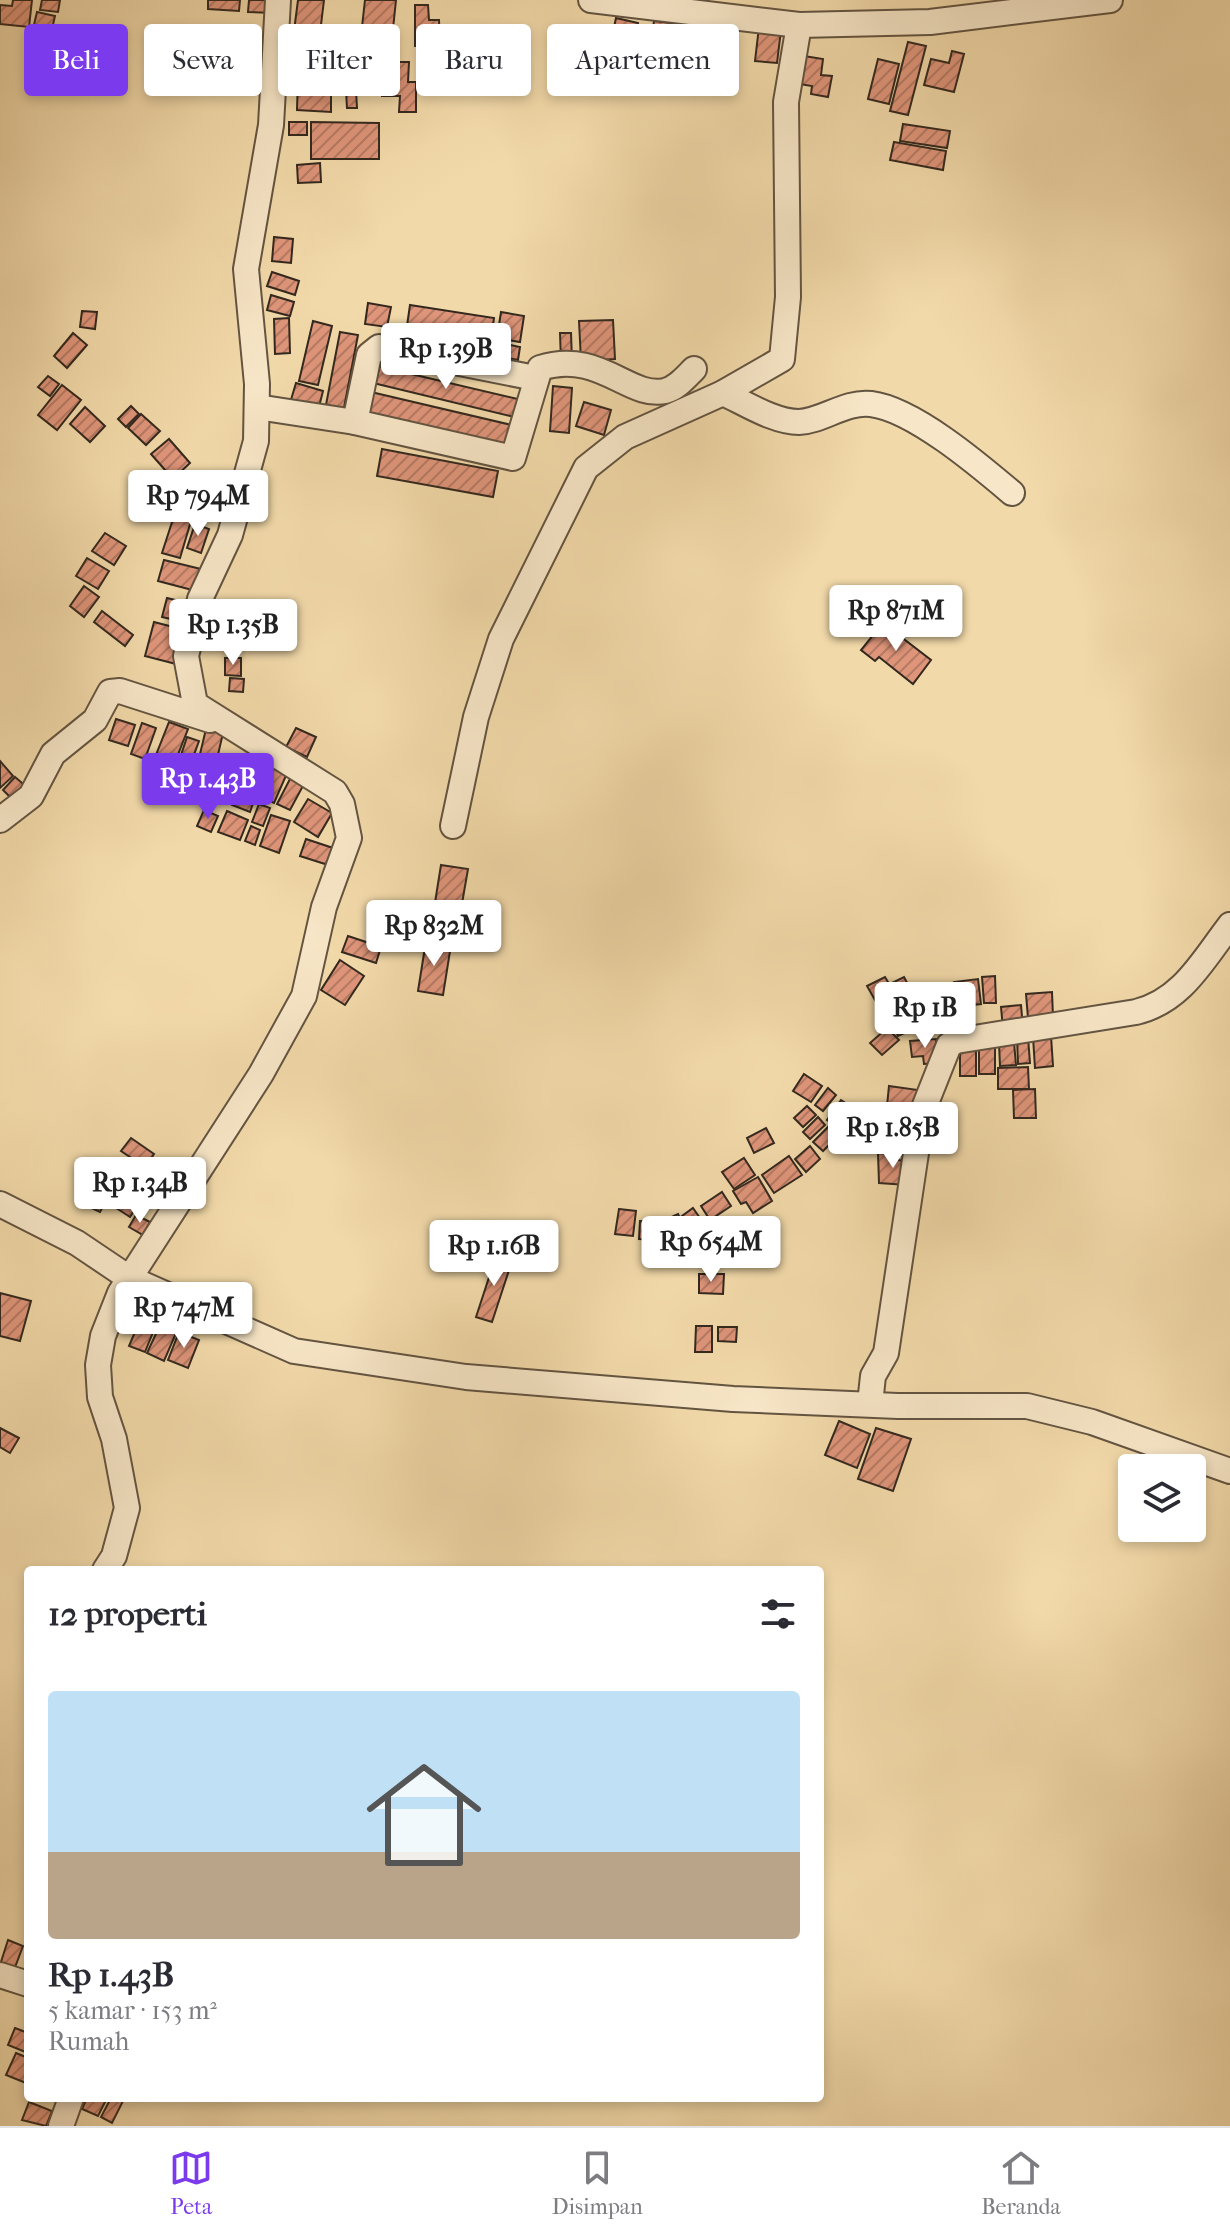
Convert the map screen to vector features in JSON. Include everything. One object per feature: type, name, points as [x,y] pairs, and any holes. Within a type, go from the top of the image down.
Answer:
[{"type":"street","points":[[108,1566],[114,1556],[127,1508],[114,1439],[100,1397],[98,1365],[103,1336],[129,1278],[261,1074],[304,996],[324,907],[349,838],[342,804],[335,792],[195,704],[186,656],[200,599],[230,535],[256,441],[257,407],[246,269],[271,125],[278,0]]},
{"type":"street","points":[[591,0],[799,25],[930,22],[1110,0]]},
{"type":"street","points":[[453,826],[476,717],[501,639],[586,468],[625,437],[723,393],[782,359],[788,297],[786,102],[799,25]]},
{"type":"street","points":[[355,422],[369,355],[379,347],[535,378]]},
{"type":"street","points":[[257,407],[355,422],[513,458],[535,378],[543,367],[573,362],[592,366],[658,392],[675,388],[694,369]]},
{"type":"street","points":[[723,393],[773,415],[799,422],[853,405],[880,407],[957,446],[1012,493]]},
{"type":"street","points":[[0,820],[31,796],[53,754],[95,720],[110,692],[120,691],[226,725]]},
{"type":"street","points":[[871,1391],[886,1353],[922,1113],[949,1045],[956,1041],[1136,1012],[1162,1004],[1183,987],[1230,925]]},
{"type":"street","points":[[0,1204],[77,1243],[129,1278],[294,1351],[466,1377],[733,1399],[871,1391],[1027,1406],[1092,1422],[1230,1471]]},
{"type":"street","points":[[0,1975],[24,1983]]},
{"type":"street","points":[[61,2126],[70,2102]]},
{"type":"building","points":[[13,0],[32,0],[29,24],[24,26],[0,24],[0,5],[12,6]]},
{"type":"building","points":[[42,0],[60,0],[58,12],[40,10]]},
{"type":"building","points":[[208,0],[240,0],[239,11],[208,9]]},
{"type":"building","points":[[249,0],[273,0],[273,13],[248,12]]},
{"type":"building","points":[[298,0],[324,0],[321,24],[295,24]]},
{"type":"building","points":[[365,0],[396,0],[394,24],[362,24]]},
{"type":"building","points":[[415,5],[428,5],[429,20],[439,20],[439,24],[416,24],[415,46]]},
{"type":"building","points":[[37,12],[55,16],[53,24],[34,24]]},
{"type":"building","points":[[616,18],[638,23],[638,24],[615,24]]},
{"type":"building","points":[[759,27],[781,30],[777,63],[755,61]]},
{"type":"building","points":[[908,42],[926,46],[908,115],[890,111]]},
{"type":"building","points":[[952,51],[964,54],[954,92],[924,85],[931,59],[949,63]]},
{"type":"building","points":[[804,56],[823,59],[821,75],[832,76],[828,97],[811,94],[812,86],[799,84]]},
{"type":"building","points":[[878,59],[899,64],[889,104],[868,99]]},
{"type":"building","points":[[400,62],[409,62],[408,82],[416,82],[416,112],[399,112]]},
{"type":"building","points":[[297,96],[331,96],[331,112],[297,110]]},
{"type":"building","points":[[346,96],[356,96],[357,108],[347,108]]},
{"type":"building","points":[[289,122],[307,122],[307,135],[289,135]]},
{"type":"building","points":[[311,122],[379,123],[379,159],[311,159]]},
{"type":"building","points":[[903,124],[950,131],[947,148],[900,141]]},
{"type":"building","points":[[894,142],[946,151],[943,170],[890,160]]},
{"type":"building","points":[[320,163],[321,182],[298,183],[297,165]]},
{"type":"building","points":[[274,237],[293,239],[291,263],[272,261]]},
{"type":"building","points":[[272,272],[299,281],[295,295],[267,286]]},
{"type":"building","points":[[271,295],[294,302],[290,316],[267,310]]},
{"type":"building","points":[[368,303],[391,307],[387,327],[365,324]]},
{"type":"building","points":[[410,305],[494,318],[488,359],[404,347]]},
{"type":"building","points":[[82,311],[97,312],[95,329],[80,327]]},
{"type":"building","points":[[501,312],[524,316],[520,342],[497,338]]},
{"type":"building","points":[[289,318],[290,353],[275,354],[274,319]]},
{"type":"building","points":[[613,320],[615,359],[581,361],[579,321]]},
{"type":"building","points":[[313,321],[332,326],[318,385],[299,381]]},
{"type":"building","points":[[340,332],[358,335],[343,413],[325,410]]},
{"type":"building","points":[[73,333],[87,345],[67,368],[54,356]]},
{"type":"building","points":[[560,333],[571,333],[572,361],[561,362]]},
{"type":"building","points":[[500,343],[520,347],[518,360],[497,356]]},
{"type":"building","points":[[373,365],[522,400],[518,418],[369,382]]},
{"type":"building","points":[[48,376],[59,384],[50,396],[38,387]]},
{"type":"building","points":[[296,383],[323,391],[318,411],[290,403]]},
{"type":"building","points":[[62,385],[81,400],[57,430],[38,415]]},
{"type":"building","points":[[553,386],[572,388],[569,433],[550,431]]},
{"type":"building","points":[[371,392],[520,427],[515,448],[366,413]]},
{"type":"building","points":[[584,402],[611,410],[604,435],[576,426]]},
{"type":"building","points":[[131,406],[139,414],[126,427],[118,419]]},
{"type":"building","points":[[85,407],[105,426],[90,442],[70,424]]},
{"type":"building","points":[[141,414],[160,431],[146,445],[128,428]]},
{"type":"building","points":[[169,439],[190,463],[173,479],[151,454]]},
{"type":"building","points":[[382,449],[498,471],[493,497],[377,476]]},
{"type":"building","points":[[159,474],[183,489],[167,514],[144,499]]},
{"type":"building","points":[[174,516],[191,521],[180,558],[162,553]]},
{"type":"building","points":[[195,524],[209,529],[201,553],[187,548]]},
{"type":"building","points":[[105,533],[126,546],[114,565],[92,551]]},
{"type":"building","points":[[87,558],[109,571],[98,589],[76,576]]},
{"type":"building","points":[[164,560],[201,569],[196,591],[158,581]]},
{"type":"building","points":[[84,586],[99,597],[84,617],[70,606]]},
{"type":"building","points":[[167,598],[192,604],[188,623],[162,617]]},
{"type":"building","points":[[239,608],[267,611],[265,627],[237,623]]},
{"type":"building","points":[[102,611],[133,635],[125,646],[94,622]]},
{"type":"building","points":[[154,622],[185,630],[176,664],[145,656]]},
{"type":"building","points":[[883,623],[931,660],[913,684],[879,657],[875,661],[861,650]]},
{"type":"building","points":[[225,658],[241,658],[241,676],[225,675]]},
{"type":"building","points":[[230,678],[244,679],[243,692],[229,691]]},
{"type":"building","points":[[116,719],[135,725],[128,746],[109,740]]},
{"type":"building","points":[[169,722],[188,729],[175,762],[156,755]]},
{"type":"building","points":[[142,723],[156,728],[145,759],[131,754]]},
{"type":"building","points":[[296,728],[316,737],[307,757],[286,747]]},
{"type":"building","points":[[206,729],[223,733],[217,759],[200,754]]},
{"type":"building","points":[[187,737],[199,741],[189,768],[178,764]]},
{"type":"building","points":[[245,754],[270,765],[262,784],[237,773]]},
{"type":"building","points":[[196,759],[212,764],[205,788],[190,784]]},
{"type":"building","points":[[0,761],[13,776],[0,788]]},
{"type":"building","points":[[275,765],[288,771],[274,803],[261,797]]},
{"type":"building","points":[[15,777],[28,788],[15,802],[3,790]]},
{"type":"building","points":[[291,777],[304,784],[290,810],[277,804]]},
{"type":"building","points":[[241,783],[258,789],[250,812],[232,805]]},
{"type":"building","points":[[308,799],[332,813],[318,837],[294,822]]},
{"type":"building","points":[[259,804],[270,808],[263,826],[252,822]]},
{"type":"building","points":[[204,810],[218,816],[211,832],[197,826]]},
{"type":"building","points":[[227,811],[248,820],[240,840],[218,832]]},
{"type":"building","points":[[271,815],[290,821],[279,853],[260,846]]},
{"type":"building","points":[[251,826],[260,830],[255,845],[245,841]]},
{"type":"building","points":[[306,839],[333,848],[328,865],[300,856]]},
{"type":"building","points":[[441,865],[468,869],[456,938],[430,934]]},
{"type":"building","points":[[348,936],[381,947],[376,963],[342,952]]},
{"type":"building","points":[[426,941],[451,945],[443,995],[418,991]]},
{"type":"building","points":[[340,960],[364,976],[345,1005],[321,990]]},
{"type":"building","points":[[995,976],[996,1003],[984,1003],[982,977]]},
{"type":"building","points":[[885,977],[898,999],[880,1009],[867,986]]},
{"type":"building","points":[[904,977],[914,996],[902,1002],[892,983]]},
{"type":"building","points":[[978,979],[981,1004],[963,1006],[961,992],[956,993],[954,982]]},
{"type":"building","points":[[1052,992],[1053,1017],[1028,1018],[1026,994]]},
{"type":"building","points":[[1021,1005],[1023,1028],[1003,1029],[1001,1007]]},
{"type":"building","points":[[908,1011],[916,1028],[898,1036],[890,1019]]},
{"type":"building","points":[[887,1028],[899,1040],[882,1055],[870,1043]]},
{"type":"building","points":[[1051,1036],[1053,1066],[1035,1068],[1033,1037]]},
{"type":"building","points":[[1028,1037],[1030,1063],[1018,1064],[1017,1038]]},
{"type":"building","points":[[936,1039],[938,1063],[924,1064],[923,1056],[912,1057],[910,1041]]},
{"type":"building","points":[[960,1042],[976,1042],[976,1076],[960,1076]]},
{"type":"building","points":[[1014,1042],[1016,1065],[1000,1066],[999,1043]]},
{"type":"building","points":[[979,1043],[995,1043],[995,1074],[979,1074]]},
{"type":"building","points":[[1028,1067],[1029,1089],[998,1089],[998,1068]]},
{"type":"building","points":[[804,1074],[822,1086],[811,1102],[793,1091]]},
{"type":"building","points":[[889,1086],[918,1090],[915,1119],[886,1116]]},
{"type":"building","points":[[828,1088],[836,1095],[823,1111],[815,1105]]},
{"type":"building","points":[[1035,1089],[1036,1118],[1014,1118],[1013,1090]]},
{"type":"building","points":[[841,1100],[862,1114],[848,1134],[827,1120]]},
{"type":"building","points":[[807,1106],[816,1115],[803,1127],[794,1118]]},
{"type":"building","points":[[818,1117],[825,1125],[810,1139],[803,1132]]},
{"type":"building","points":[[892,1119],[914,1123],[910,1147],[888,1144]]},
{"type":"building","points":[[828,1127],[838,1136],[823,1151],[813,1142]]},
{"type":"building","points":[[766,1128],[774,1143],[754,1153],[747,1138]]},
{"type":"building","points":[[131,1138],[154,1154],[145,1167],[121,1151]]},
{"type":"building","points":[[810,1146],[820,1159],[806,1172],[795,1159]]},
{"type":"building","points":[[878,1153],[899,1155],[898,1160],[909,1161],[907,1185],[879,1183]]},
{"type":"building","points":[[789,1156],[802,1175],[774,1193],[762,1175]]},
{"type":"building","points":[[744,1158],[755,1175],[734,1189],[722,1172]]},
{"type":"building","points":[[129,1176],[149,1189],[130,1217],[110,1204]]},
{"type":"building","points":[[758,1177],[772,1201],[753,1213],[746,1202],[741,1204],[733,1191]]},
{"type":"building","points":[[90,1190],[107,1199],[100,1212],[83,1204]]},
{"type":"building","points":[[722,1192],[731,1206],[710,1220],[701,1206]]},
{"type":"building","points":[[693,1208],[702,1221],[690,1229],[682,1216]]},
{"type":"building","points":[[619,1209],[636,1211],[633,1236],[615,1234]]},
{"type":"building","points":[[678,1214],[687,1234],[677,1239],[667,1219]]},
{"type":"building","points":[[136,1215],[150,1222],[143,1235],[129,1227]]},
{"type":"building","points":[[640,1221],[660,1222],[659,1240],[639,1239]]},
{"type":"building","points":[[497,1253],[513,1258],[492,1322],[476,1317]]},
{"type":"building","points":[[699,1274],[724,1274],[723,1294],[699,1293]]},
{"type":"building","points":[[0,1293],[31,1301],[20,1341],[0,1336]]},
{"type":"building","points":[[149,1299],[164,1305],[145,1352],[129,1346]]},
{"type":"building","points":[[167,1310],[183,1317],[164,1361],[147,1353]]},
{"type":"building","points":[[696,1326],[712,1326],[712,1352],[695,1352]]},
{"type":"building","points":[[718,1327],[737,1327],[736,1342],[718,1341]]},
{"type":"building","points":[[179,1332],[199,1340],[188,1368],[168,1360]]},
{"type":"building","points":[[839,1421],[870,1434],[857,1468],[825,1455]]},
{"type":"building","points":[[0,1428],[19,1438],[10,1453],[0,1447]]},
{"type":"building","points":[[876,1428],[911,1439],[893,1491],[858,1479]]},
{"type":"building","points":[[8,1940],[23,1946],[14,1970],[0,1965]]},
{"type":"building","points":[[15,2028],[24,2031],[24,2051],[8,2045]]},
{"type":"building","points":[[16,2053],[24,2056],[24,2082],[6,2075]]},
{"type":"building","points":[[29,2102],[52,2111],[46,2126],[22,2120]]},
{"type":"building","points":[[85,2102],[105,2102],[98,2116],[82,2109]]},
{"type":"building","points":[[109,2102],[122,2102],[112,2123],[101,2117]]}]
